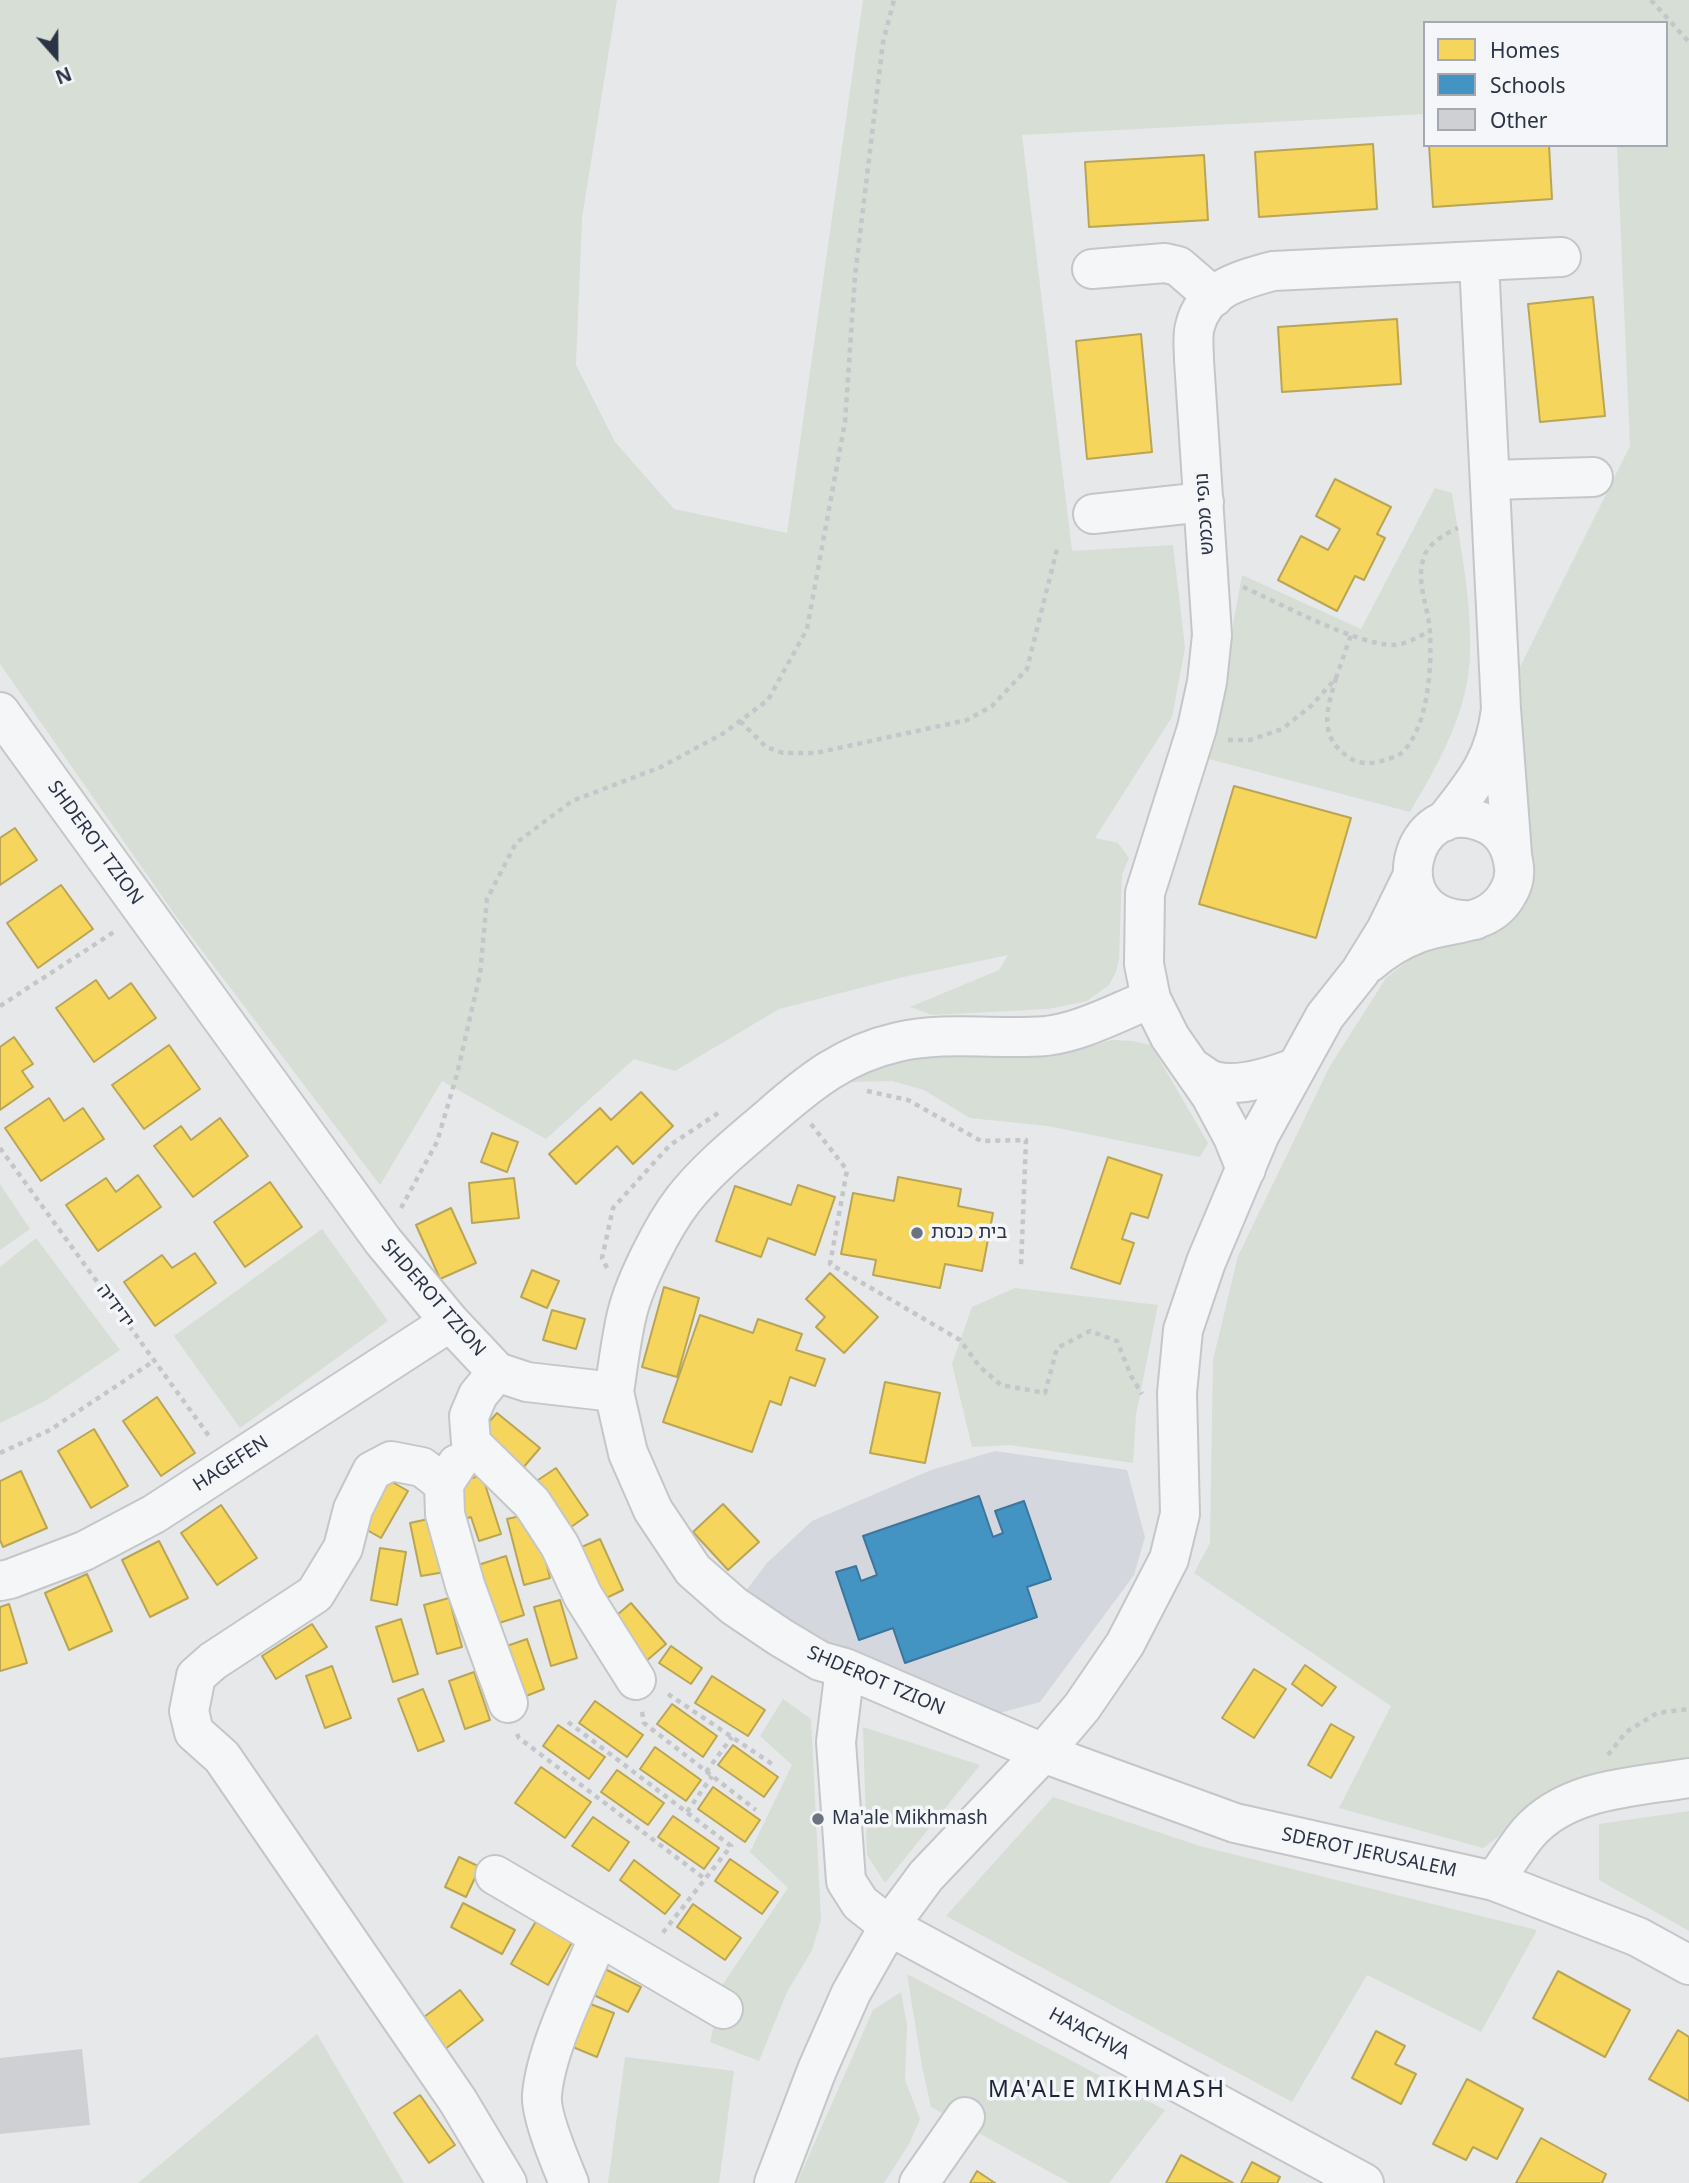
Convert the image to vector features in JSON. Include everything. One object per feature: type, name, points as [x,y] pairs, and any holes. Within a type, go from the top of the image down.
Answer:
[{"type":"street","name":"נופי מכמש","points":[[1246,1169],[1233,1137],[1194,1069],[1170,1037],[1151,999],[1144,964],[1145,893],[1198,728],[1212,635],[1194,328],[1203,304],[1245,279],[1273,271],[1561,257]]},
{"type":"street","points":[[1360,972],[1385,949],[1420,932],[1490,914],[1503,902],[1511,888],[1515,871],[1501,709],[1479,262]]},
{"type":"street","points":[[1092,269],[1165,263],[1178,266],[1214,297]]},
{"type":"street","points":[[1490,480],[1593,477]]},
{"type":"street","points":[[1093,514],[1204,502]]},
{"type":"street","points":[[1444,822],[1485,767],[1498,732],[1501,709]]},
{"type":"street","name":"SHDEROT TZION","points":[[0,712],[383,1241],[450,1322],[498,1372],[527,1382],[614,1392],[628,1453],[653,1510],[693,1570],[734,1606],[820,1661],[845,1668],[1043,1753]]},
{"type":"street","points":[[1475,920],[1458,921],[1441,917],[1427,907],[1417,893],[1412,877],[1412,860],[1418,844],[1429,831],[1444,822],[1460,818],[1478,820],[1493,827],[1505,839],[1512,854]]},
{"type":"street","points":[[774,2183],[817,2070],[851,1993],[889,1926],[926,1876],[1043,1753],[1082,1707],[1125,1644],[1169,1559],[1180,1514],[1177,1394],[1183,1330],[1206,1262],[1260,1134],[1325,1017],[1360,972],[1386,930],[1412,877]]},
{"type":"street","points":[[614,1392],[628,1310],[646,1267],[684,1199],[722,1158],[790,1099],[835,1065],[866,1050],[900,1041],[931,1037],[1048,1035],[1071,1031],[1151,999]]},
{"type":"street","points":[[1194,1069],[1213,1081],[1237,1082],[1266,1079],[1297,1067]]},
{"type":"street","name":"HAGEFEN","points":[[0,1581],[84,1551],[154,1514],[450,1322]]},
{"type":"street","points":[[498,1372],[478,1395],[469,1416],[471,1443],[444,1484],[445,1514],[465,1586],[508,1703]]},
{"type":"street","points":[[471,1443],[533,1503],[559,1546],[583,1596],[636,1680]]},
{"type":"street","points":[[444,1484],[422,1467],[391,1461],[372,1471],[354,1509],[343,1548],[315,1594],[213,1661],[196,1676],[189,1711],[194,1732],[222,1757],[458,2101],[507,2183]]},
{"type":"street","name":"HA'ACHVA","points":[[845,1668],[836,1742],[846,1881],[860,1903],[889,1926],[1364,2183]]},
{"type":"street","name":"SDEROT JERUSALEM","points":[[1043,1753],[1235,1823],[1494,1881],[1638,1937],[1689,1965]]},
{"type":"street","points":[[1494,1881],[1529,1832],[1556,1809],[1594,1794],[1689,1778]]},
{"type":"street","points":[[495,1875],[723,2009]]},
{"type":"street","points":[[569,2183],[552,2138],[541,2097],[554,2043],[599,1937]]},
{"type":"street","points":[[919,2183],[965,2117]]},
{"type":"path","points":[[383,1241],[437,1142],[457,1074],[480,974],[487,899],[516,842],[572,801],[661,767],[724,733],[768,700],[807,629],[845,422],[860,234],[883,42],[894,0]]},
{"type":"path","points":[[1651,0],[1689,42]]},
{"type":"path","points":[[1351,635],[1327,709],[1328,730],[1338,750],[1354,761],[1375,764],[1400,754],[1418,730],[1427,690],[1430,631],[1420,582],[1426,553],[1443,535],[1456,528],[1492,524]]},
{"type":"path","points":[[740,721],[765,747],[783,753],[816,753],[967,720],[992,706],[1027,669],[1057,549]]},
{"type":"path","points":[[1210,585],[1237,584],[1351,635],[1391,645],[1404,644],[1430,631]]},
{"type":"path","points":[[1198,728],[1227,740],[1250,740],[1282,729],[1311,706],[1336,678]]},
{"type":"path","points":[[0,1006],[145,912]]},
{"type":"path","points":[[864,1091],[908,1100],[981,1141],[1026,1140],[1021,1266]]},
{"type":"path","points":[[790,1099],[848,1170],[830,1264],[960,1340],[980,1367],[1001,1385],[1045,1393],[1056,1348],[1090,1331],[1117,1341],[1131,1376],[1144,1397]]},
{"type":"path","points":[[628,1310],[602,1258],[613,1208],[670,1145],[717,1112],[729,1110]]},
{"type":"path","name":"ידידיה","points":[[0,1148],[2,1156],[230,1465]]},
{"type":"path","points":[[0,1453],[50,1430],[154,1361]]},
{"type":"path","points":[[757,1810],[644,1723],[636,1680],[658,1687],[772,1764]]},
{"type":"path","points":[[508,1703],[519,1738],[705,1879]]},
{"type":"path","points":[[1594,1794],[1600,1764],[1626,1732],[1657,1713],[1689,1709]]},
{"type":"path","points":[[568,1723],[731,1846],[641,1962]]},
{"type":"path","points":[[706,1772],[732,1737]]},
{"type":"path","points":[[687,1812],[712,1776]]},
{"type":"shaded area","points":[[0,0],[617,0],[582,218],[576,365],[615,442],[674,509],[787,533],[863,0],[1689,0],[1689,1761],[1551,1797],[1483,1848],[1339,1808],[1391,1706],[1194,1573],[1210,1543],[1213,1360],[1238,1256],[1330,1066],[1386,978],[1438,938],[1504,921],[1518,671],[1630,446],[1617,147],[1668,147],[1668,21],[1423,21],[1423,114],[1022,135],[1072,551],[1173,545],[1185,648],[1172,717],[1095,838],[1118,843],[1129,858],[1122,874],[1119,958],[1116,972],[1109,985],[1087,1001],[1048,1009],[932,1015],[910,1007],[999,970],[1008,955],[903,977],[779,1009],[675,1071],[634,1059],[546,1139],[442,1081],[380,1185],[178,919],[0,664]]},
{"type":"shaded area","points":[[1435,488],[1452,493],[1467,593],[1470,653],[1458,716],[1441,756],[1410,812],[1209,759],[1242,575],[1361,629]]},
{"type":"shaded area","points":[[1112,1040],[1151,1045],[1208,1143],[1200,1157],[1048,1126],[970,1118],[924,1090],[892,1081],[847,1082],[883,1064],[922,1058],[1073,1051]]},
{"type":"shaded area","points":[[0,1184],[30,1229],[0,1250]]},
{"type":"shaded area","points":[[322,1229],[388,1321],[240,1428],[174,1336]]},
{"type":"shaded area","points":[[36,1238],[120,1350],[45,1401],[0,1423],[0,1267]]},
{"type":"shaded area","points":[[1015,1288],[1158,1305],[1136,1415],[1133,1463],[1010,1445],[972,1447],[952,1364],[972,1307]]},
{"type":"shaded area","points":[[995,1451],[1127,1470],[1145,1537],[1134,1575],[1040,1702],[996,1714],[807,1639],[745,1592],[767,1563],[812,1521],[931,1470]]},
{"type":"shaded area","points":[[783,1699],[811,1719],[821,1920],[812,1950],[787,1992],[759,2061],[710,2042],[723,1984],[788,1888],[750,1852],[792,1765],[760,1736]]},
{"type":"shaded area","points":[[863,1727],[980,1765],[885,1883],[867,1855]]},
{"type":"shaded area","points":[[1053,1797],[1200,1846],[1537,1930],[1481,2032],[1367,1975],[1292,2102],[946,1916]]},
{"type":"shaded area","points":[[1689,1811],[1689,1931],[1599,1880],[1599,1824]]},
{"type":"shaded area","points":[[907,1974],[1165,2110],[1109,2183],[1070,2183],[931,2107]]},
{"type":"shaded area","points":[[901,1992],[907,2025],[905,2080],[920,2119],[909,2144],[884,2183],[797,2183],[873,2010]]},
{"type":"shaded area","points":[[317,2034],[404,2183],[138,2183]]},
{"type":"shaded area","points":[[625,2057],[734,2071],[719,2183],[608,2183]]},
{"type":"building: Homes","points":[[1373,144],[1377,209],[1259,217],[1255,152]]},
{"type":"building: Homes","points":[[1429,147],[1549,147],[1552,199],[1433,207]]},
{"type":"building: Homes","points":[[1204,155],[1208,220],[1089,227],[1085,162]]},
{"type":"building: Homes","points":[[1593,297],[1605,416],[1540,422],[1528,304]]},
{"type":"building: Homes","points":[[1397,319],[1401,384],[1282,392],[1278,327]]},
{"type":"building: Homes","points":[[1141,334],[1152,452],[1087,459],[1076,341]]},
{"type":"building: Homes","points":[[1335,479],[1391,507],[1377,534],[1385,538],[1364,580],[1355,576],[1337,611],[1278,580],[1301,536],[1328,550],[1340,529],[1316,516]]},
{"type":"building: Homes","points":[[1234,786],[1351,818],[1316,938],[1199,904]]},
{"type":"building: Homes","points":[[15,828],[37,860],[0,885],[0,838]]},
{"type":"building: Homes","points":[[61,885],[93,929],[38,968],[7,923]]},
{"type":"building: Homes","points":[[96,980],[109,999],[131,983],[156,1018],[94,1062],[56,1008]]},
{"type":"building: Homes","points":[[14,1037],[33,1064],[22,1071],[33,1087],[0,1110],[0,1047]]},
{"type":"building: Homes","points":[[169,1045],[200,1089],[144,1129],[112,1085]]},
{"type":"building: Homes","points":[[641,1092],[673,1126],[633,1164],[617,1146],[576,1184],[549,1154],[600,1108],[611,1120]]},
{"type":"building: Homes","points":[[49,1098],[64,1121],[83,1108],[104,1139],[41,1181],[5,1128]]},
{"type":"building: Homes","points":[[220,1118],[248,1156],[193,1197],[154,1146],[181,1126],[191,1140]]},
{"type":"building: Homes","points":[[492,1133],[518,1142],[507,1172],[481,1162]]},
{"type":"building: Homes","points":[[1108,1157],[1162,1175],[1148,1218],[1131,1213],[1122,1239],[1134,1243],[1120,1284],[1071,1268]]},
{"type":"building: Homes","points":[[138,1175],[161,1207],[98,1251],[66,1205],[106,1178],[116,1192]]},
{"type":"building: Homes","name":"בית כנסת","points":[[898,1177],[961,1189],[958,1206],[993,1213],[982,1271],[945,1264],[940,1288],[873,1275],[876,1260],[841,1254],[853,1193],[894,1201]]},
{"type":"building: Homes","points":[[514,1178],[519,1218],[472,1223],[469,1183]]},
{"type":"building: Homes","points":[[270,1182],[302,1227],[245,1267],[214,1222]]},
{"type":"building: Homes","points":[[798,1185],[835,1197],[815,1255],[768,1238],[761,1257],[716,1241],[735,1186],[791,1205]]},
{"type":"building: Homes","points":[[451,1208],[476,1263],[440,1279],[416,1225]]},
{"type":"building: Homes","points":[[195,1253],[216,1283],[155,1326],[124,1282],[162,1255],[172,1268]]},
{"type":"building: Homes","points":[[532,1270],[559,1281],[547,1308],[521,1297]]},
{"type":"building: Homes","points":[[830,1273],[878,1317],[844,1353],[816,1327],[825,1317],[806,1299]]},
{"type":"building: Homes","points":[[664,1287],[699,1298],[677,1377],[642,1367]]},
{"type":"building: Homes","points":[[552,1310],[585,1319],[576,1349],[543,1340]]},
{"type":"building: Homes","points":[[700,1315],[753,1333],[758,1319],[802,1334],[796,1350],[825,1359],[815,1386],[790,1377],[781,1405],[770,1401],[752,1452],[663,1422]]},
{"type":"building: Homes","points":[[885,1382],[940,1393],[925,1463],[870,1453]]},
{"type":"building: Homes","points":[[157,1397],[195,1453],[161,1476],[123,1421]]},
{"type":"building: Homes","points":[[497,1413],[540,1448],[522,1469],[479,1433]]},
{"type":"building: Homes","points":[[94,1429],[128,1486],[91,1508],[58,1451]]},
{"type":"building: Homes","points":[[556,1468],[588,1515],[564,1532],[532,1484]]},
{"type":"building: Homes","points":[[21,1471],[47,1528],[3,1547],[0,1540],[0,1481]]},
{"type":"building: Homes","points":[[482,1475],[501,1534],[479,1541],[471,1517],[458,1521],[447,1486]]},
{"type":"building: Homes","points":[[387,1479],[408,1491],[381,1538],[360,1526]]},
{"type":"building: Homes","points":[[723,1504],[759,1542],[728,1570],[693,1532]]},
{"type":"building: Homes","points":[[221,1505],[257,1558],[217,1585],[181,1533]]},
{"type":"building: Homes","points":[[534,1513],[550,1578],[524,1585],[507,1519]]},
{"type":"building: Homes","points":[[433,1518],[445,1572],[421,1576],[410,1523]]},
{"type":"building: Homes","points":[[600,1539],[623,1590],[600,1601],[577,1549]]},
{"type":"building: Homes","points":[[159,1541],[188,1598],[150,1617],[122,1560]]},
{"type":"building: Homes","points":[[380,1548],[406,1552],[397,1605],[371,1600]]},
{"type":"building: Homes","points":[[506,1556],[524,1615],[496,1624],[478,1565]]},
{"type":"building: Homes","points":[[87,1574],[112,1631],[69,1650],[45,1593]]},
{"type":"building: Homes","points":[[449,1598],[462,1647],[437,1654],[424,1605]]},
{"type":"building: Homes","points":[[560,1600],[577,1658],[551,1666],[534,1607]]},
{"type":"building: Homes","points":[[631,1603],[666,1644],[645,1662],[610,1621]]},
{"type":"building: Homes","points":[[9,1604],[27,1663],[0,1671],[0,1607]]},
{"type":"building: Homes","points":[[401,1619],[418,1674],[393,1682],[376,1627]]},
{"type":"building: Homes","points":[[312,1624],[327,1647],[276,1679],[262,1656]]},
{"type":"building: Homes","points":[[527,1639],[544,1689],[521,1698],[504,1647]]},
{"type":"building: Homes","points":[[671,1646],[702,1668],[691,1684],[659,1663]]},
{"type":"building: Homes","points":[[1305,1665],[1336,1687],[1322,1706],[1292,1684]]},
{"type":"building: Homes","points":[[332,1666],[351,1718],[325,1728],[306,1676]]},
{"type":"building: Homes","points":[[1254,1669],[1286,1689],[1254,1738],[1222,1718]]},
{"type":"building: Homes","points":[[474,1672],[490,1720],[465,1729],[449,1681]]},
{"type":"building: Homes","points":[[712,1676],[765,1710],[748,1736],[695,1703]]},
{"type":"building: Homes","points":[[423,1689],[444,1741],[418,1751],[398,1699]]},
{"type":"building: Homes","points":[[595,1701],[643,1735],[627,1757],[579,1723]]},
{"type":"building: Homes","points":[[672,1704],[717,1736],[703,1757],[657,1724]]},
{"type":"building: Homes","points":[[1331,1724],[1354,1737],[1331,1778],[1308,1765]]},
{"type":"building: Homes","points":[[558,1725],[605,1757],[589,1779],[543,1746]]},
{"type":"building: Homes","points":[[733,1745],[778,1777],[764,1797],[718,1765]]},
{"type":"building: Homes","points":[[655,1747],[701,1780],[686,1801],[640,1769]]},
{"type":"building: Homes","points":[[541,1767],[591,1802],[565,1838],[515,1803]]},
{"type":"building: Homes","points":[[617,1770],[664,1803],[648,1825],[601,1792]]},
{"type":"building: Homes","points":[[713,1787],[760,1820],[745,1842],[698,1809]]},
{"type":"building: Homes","points":[[673,1816],[719,1848],[704,1869],[658,1837]]},
{"type":"building: Homes","points":[[593,1817],[629,1842],[609,1871],[572,1846]]},
{"type":"building: Homes","points":[[459,1857],[480,1867],[466,1897],[445,1887]]},
{"type":"building: Homes","points":[[730,1859],[778,1892],[762,1914],[715,1881]]},
{"type":"building: Homes","points":[[634,1860],[680,1895],[665,1914],[620,1880]]},
{"type":"building: Homes","points":[[463,1903],[515,1930],[502,1954],[451,1927]]},
{"type":"building: Homes","points":[[693,1904],[741,1938],[725,1960],[677,1927]]},
{"type":"building: Homes","points":[[539,1916],[575,1937],[548,1985],[511,1964]]},
{"type":"building: Homes","points":[[601,1967],[641,1987],[628,2012],[588,1992]]},
{"type":"building: Homes","points":[[1558,1971],[1630,2010],[1605,2057],[1533,2018]]},
{"type":"building: Homes","points":[[460,1990],[483,2020],[440,2053],[416,2023]]},
{"type":"building: Homes","points":[[585,2002],[614,2013],[597,2057],[568,2045]]},
{"type":"building: Homes","points":[[1678,2030],[1689,2037],[1689,2101],[1649,2079]]},
{"type":"building: Homes","points":[[1376,2031],[1405,2046],[1395,2064],[1416,2074],[1401,2104],[1352,2078]]},
{"type":"building: Homes","points":[[1467,2079],[1523,2109],[1497,2159],[1473,2147],[1466,2160],[1433,2144]]},
{"type":"building: Homes","points":[[420,2095],[455,2145],[429,2163],[394,2113]]},
{"type":"building: Homes","points":[[1541,2138],[1606,2174],[1602,2183],[1516,2183]]},
{"type":"building: Homes","points":[[1181,2155],[1233,2183],[1166,2183]]},
{"type":"building: Homes","points":[[1252,2162],[1280,2177],[1277,2183],[1241,2183]]},
{"type":"building: Homes","points":[[977,2171],[995,2183],[970,2183]]},
{"type":"building: Schools","points":[[979,1496],[993,1537],[1003,1533],[995,1511],[1024,1501],[1051,1579],[1027,1587],[1037,1617],[905,1663],[893,1628],[859,1640],[836,1572],[856,1566],[861,1581],[877,1575],[863,1536]]},
{"type":"building: Other","points":[[82,2049],[90,2125],[0,2134],[0,2058]]},
{"type":"place","name":"בית כנסת","points":[[917,1233]]},
{"type":"place","name":"Ma'ale Mikhmash","points":[[818,1819]]},
{"type":"district","name":"MA'ALE MIKHMASH","points":[[1107,2090]]}]
